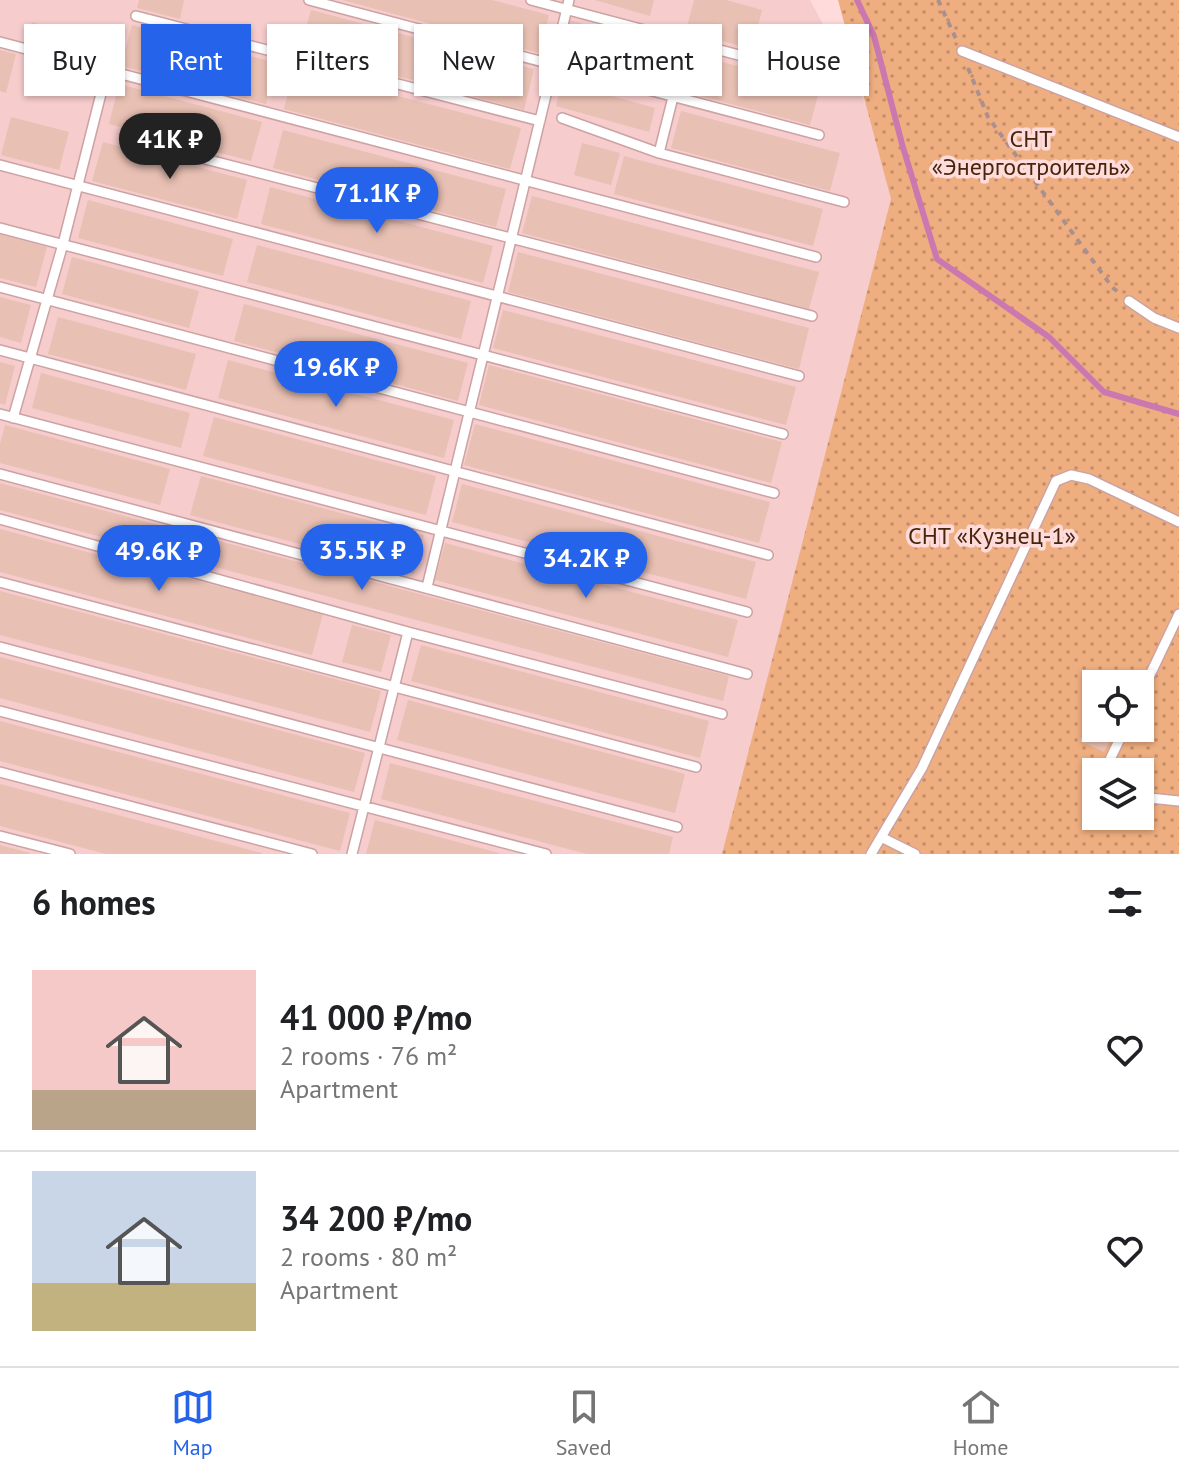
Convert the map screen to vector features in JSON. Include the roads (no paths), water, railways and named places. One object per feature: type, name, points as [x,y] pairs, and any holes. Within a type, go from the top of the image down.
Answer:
[{"type":"lane","points":[[309,0],[539,62]]},
{"type":"lane","points":[[531,0],[568,5],[738,54]]},
{"type":"lane","points":[[136,16],[540,121]]},
{"type":"lane","points":[[0,42],[24,48]]},
{"type":"lane","points":[[962,51],[1179,137]]},
{"type":"lane","points":[[125,75],[816,257]]},
{"type":"lane","points":[[13,418],[63,244],[100,96]]},
{"type":"lane","points":[[427,587],[546,96]]},
{"type":"lane","points":[[669,96],[819,135]]},
{"type":"lane","points":[[659,153],[673,97]]},
{"type":"lane","points":[[562,118],[659,153],[844,202]]},
{"type":"lane","points":[[182,153],[812,316]]},
{"type":"lane","points":[[0,165],[799,376]]},
{"type":"lane","points":[[0,228],[783,434]]},
{"type":"lane","points":[[0,287],[774,493]]},
{"type":"lane","points":[[1129,301],[1154,318],[1179,328]]},
{"type":"lane","points":[[0,350],[768,555]]},
{"type":"lane","points":[[0,414],[747,612]]},
{"type":"lane","points":[[0,474],[747,674]]},
{"type":"lane","points":[[871,854],[922,768],[1056,481],[1071,475],[1089,479],[1179,522]]},
{"type":"lane","points":[[0,519],[408,632],[722,714]]},
{"type":"lane","points":[[0,582],[696,767]]},
{"type":"lane","points":[[1152,670],[1179,614]]},
{"type":"lane","points":[[352,854],[408,632]]},
{"type":"lane","points":[[0,647],[677,827]]},
{"type":"lane","points":[[0,711],[546,854]]},
{"type":"lane","points":[[0,772],[312,854]]},
{"type":"lane","points":[[1154,798],[1179,801]]},
{"type":"lane","points":[[0,836],[70,854]]},
{"type":"lane","points":[[881,837],[915,854]]},
{"type":"waterway","points":[[857,0],[874,36],[902,144],[937,259],[1049,337],[1104,392],[1179,414]]},
{"type":"park label","name":"СНТ «Энергостроитель»","points":[[1031,152]]},
{"type":"park label","name":"СНТ «Кузнец-1»","points":[[992,535]]}]
